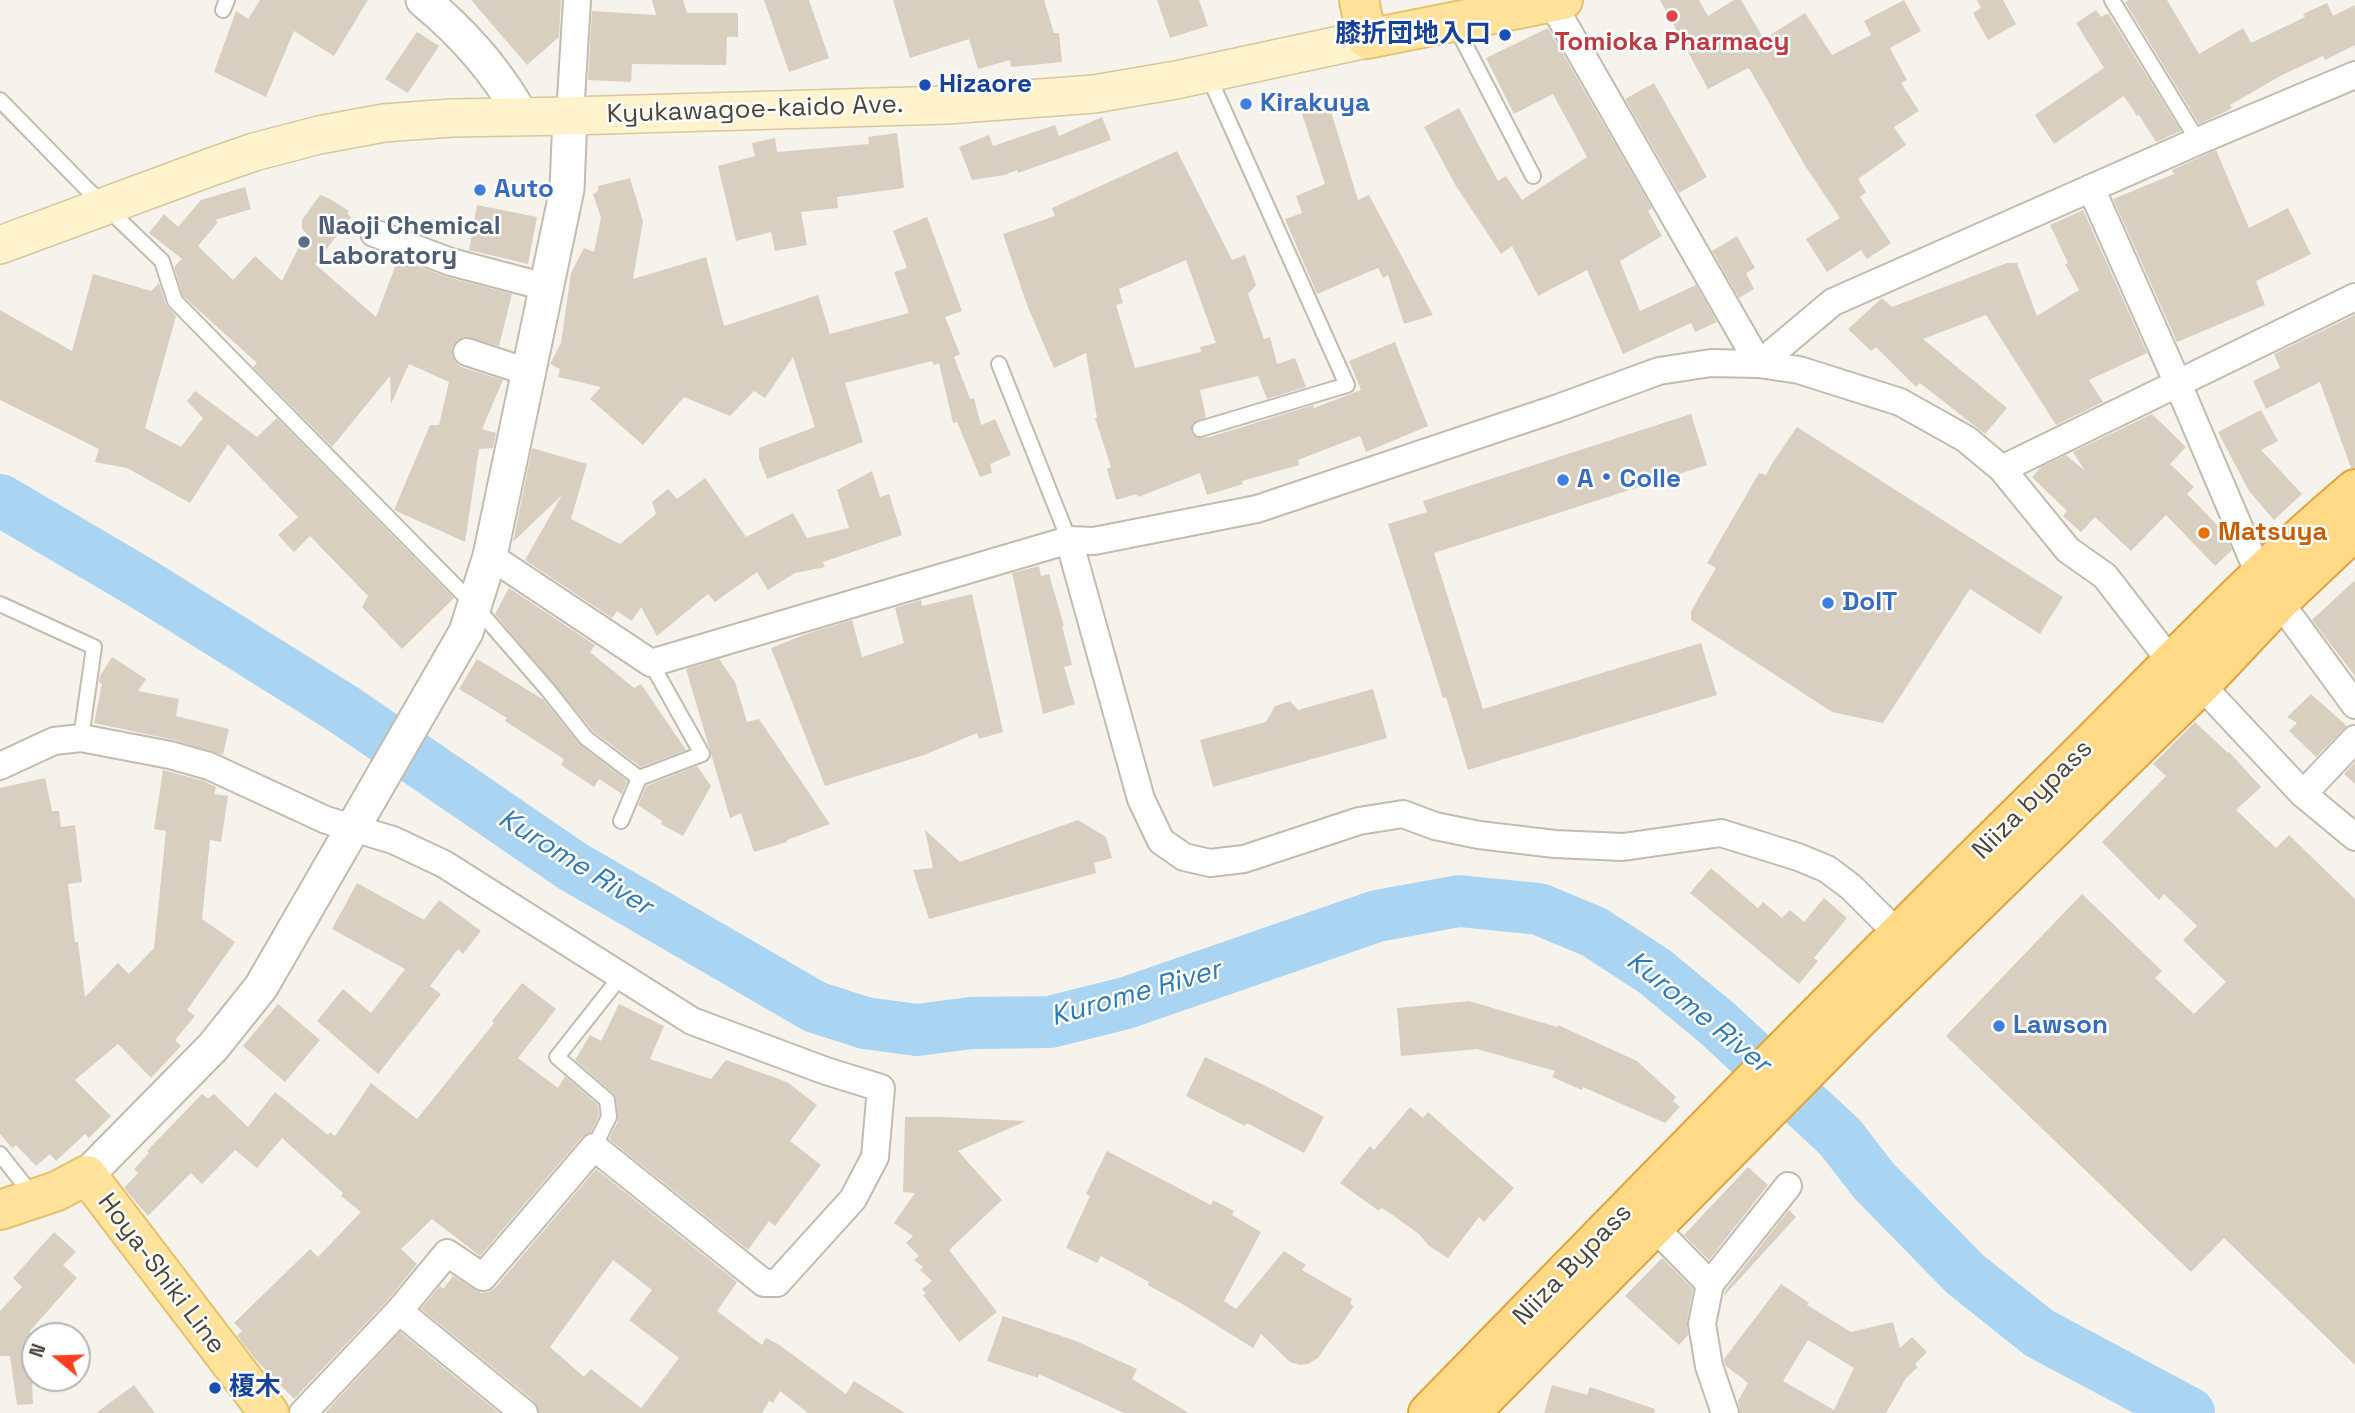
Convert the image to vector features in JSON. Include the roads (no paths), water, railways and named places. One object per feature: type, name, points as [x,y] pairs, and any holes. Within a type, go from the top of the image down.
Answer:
[{"type":"highway","name":"Niiza bypass","points":[[1731,1126],[2187,674],[2269,588],[2355,489]]},
{"type":"highway","name":"Niiza bypass","points":[[2269,588],[2355,530]]},
{"type":"highway","name":"Niiza bypass","points":[[1826,1030],[1898,934],[2187,674]]},
{"type":"highway","name":"Niiza Bypass","points":[[1470,1413],[1653,1226],[1731,1126]]},
{"type":"highway","name":"Niiza Bypass","points":[[1428,1413],[1731,1126]]},
{"type":"main road","points":[[1359,0],[1367,39]]},
{"type":"main road","name":"Kyukawagoe-kaido Ave.","points":[[0,245],[243,156],[319,135],[384,124],[521,115],[570,116],[947,104],[1094,94],[1555,1]]},
{"type":"main road","name":"Hoya-Shiki Line","points":[[17,1204],[57,1191],[87,1175],[269,1413]]},
{"type":"street","points":[[424,0],[482,57],[504,84],[521,115]]},
{"type":"street","points":[[87,1175],[213,1047],[261,987],[466,632],[490,556],[567,189],[576,0]]},
{"type":"street","points":[[1555,1],[1759,364]]},
{"type":"street","points":[[1759,364],[1833,302],[2355,75]]},
{"type":"street","points":[[2091,188],[2269,588],[2355,705]]},
{"type":"street","points":[[374,233],[451,262],[546,287]]},
{"type":"street","points":[[2002,470],[2355,298]]},
{"type":"street","points":[[467,352],[528,372]]},
{"type":"street","points":[[490,556],[651,663],[1069,540],[1094,541],[1257,509],[1558,408],[1659,371],[1711,363],[1759,364],[1799,370],[1900,402],[1966,439],[2002,470],[2068,550],[2105,576],[2187,674],[2303,794],[2355,836]]},
{"type":"street","points":[[1069,540],[1141,799],[1161,841],[1184,857],[1210,863],[1244,859],[1359,821],[1403,814],[1435,826],[1479,835],[1555,844],[1623,847],[1721,833],[1827,869],[1851,887],[1898,934]]},
{"type":"street","points":[[0,766],[54,741],[80,738],[170,755],[209,766],[326,820],[357,820],[444,864],[692,1021],[826,1071],[881,1088],[875,1157],[853,1199],[778,1283],[764,1283],[594,1147],[483,1277],[447,1253],[399,1311],[303,1413]]},
{"type":"street","points":[[2303,794],[2355,739]]},
{"type":"street","points":[[1725,1413],[1709,1366],[1702,1324],[1710,1284],[1788,1186]]},
{"type":"street","points":[[1653,1226],[1710,1284]]},
{"type":"street","points":[[399,1311],[524,1413]]},
{"type":"lane","points":[[2112,0],[2198,141]]},
{"type":"lane","points":[[1454,22],[1533,176]]},
{"type":"lane","points":[[1200,429],[1347,386],[1207,73]]},
{"type":"lane","points":[[0,100],[162,261],[175,301],[475,607],[586,738],[639,778]]},
{"type":"lane","points":[[999,364],[1069,540]]},
{"type":"lane","points":[[0,604],[94,647],[80,738]]},
{"type":"lane","points":[[621,821],[639,778],[702,754],[651,663]]},
{"type":"lane","points":[[594,1147],[609,1117],[607,1100],[557,1057],[621,976]]},
{"type":"lane","points":[[0,1154],[17,1204]]},
{"type":"waterway","name":"Kurome River","points":[[0,500],[143,584],[343,709],[572,866],[815,1007],[865,1023],[917,1030],[971,1023],[1050,1022],[1126,1003],[1377,916],[1459,901],[1539,909],[1594,932],[1654,971],[1717,1023],[1840,1137],[1874,1181],[1965,1274],[2039,1333],[2189,1413]]},
{"type":"place","name":"Tomioka Pharmacy","points":[[1672,16]]},
{"type":"place","name":"膝折団地入口","points":[[1505,35]]},
{"type":"place","name":"Hizaore","points":[[925,85]]},
{"type":"place","name":"Kirakuya","points":[[1246,104]]},
{"type":"place","name":"Auto","points":[[480,190]]},
{"type":"place","name":"Naoji Chemical Laboratory","points":[[304,242]]},
{"type":"place","name":"A・Colle","points":[[1563,480]]},
{"type":"place","name":"Matsuya","points":[[2204,533]]},
{"type":"place","name":"DoIT","points":[[1828,603]]},
{"type":"place","name":"Lawson","points":[[1999,1026]]},
{"type":"place","name":"榎木","points":[[215,1388]]}]
